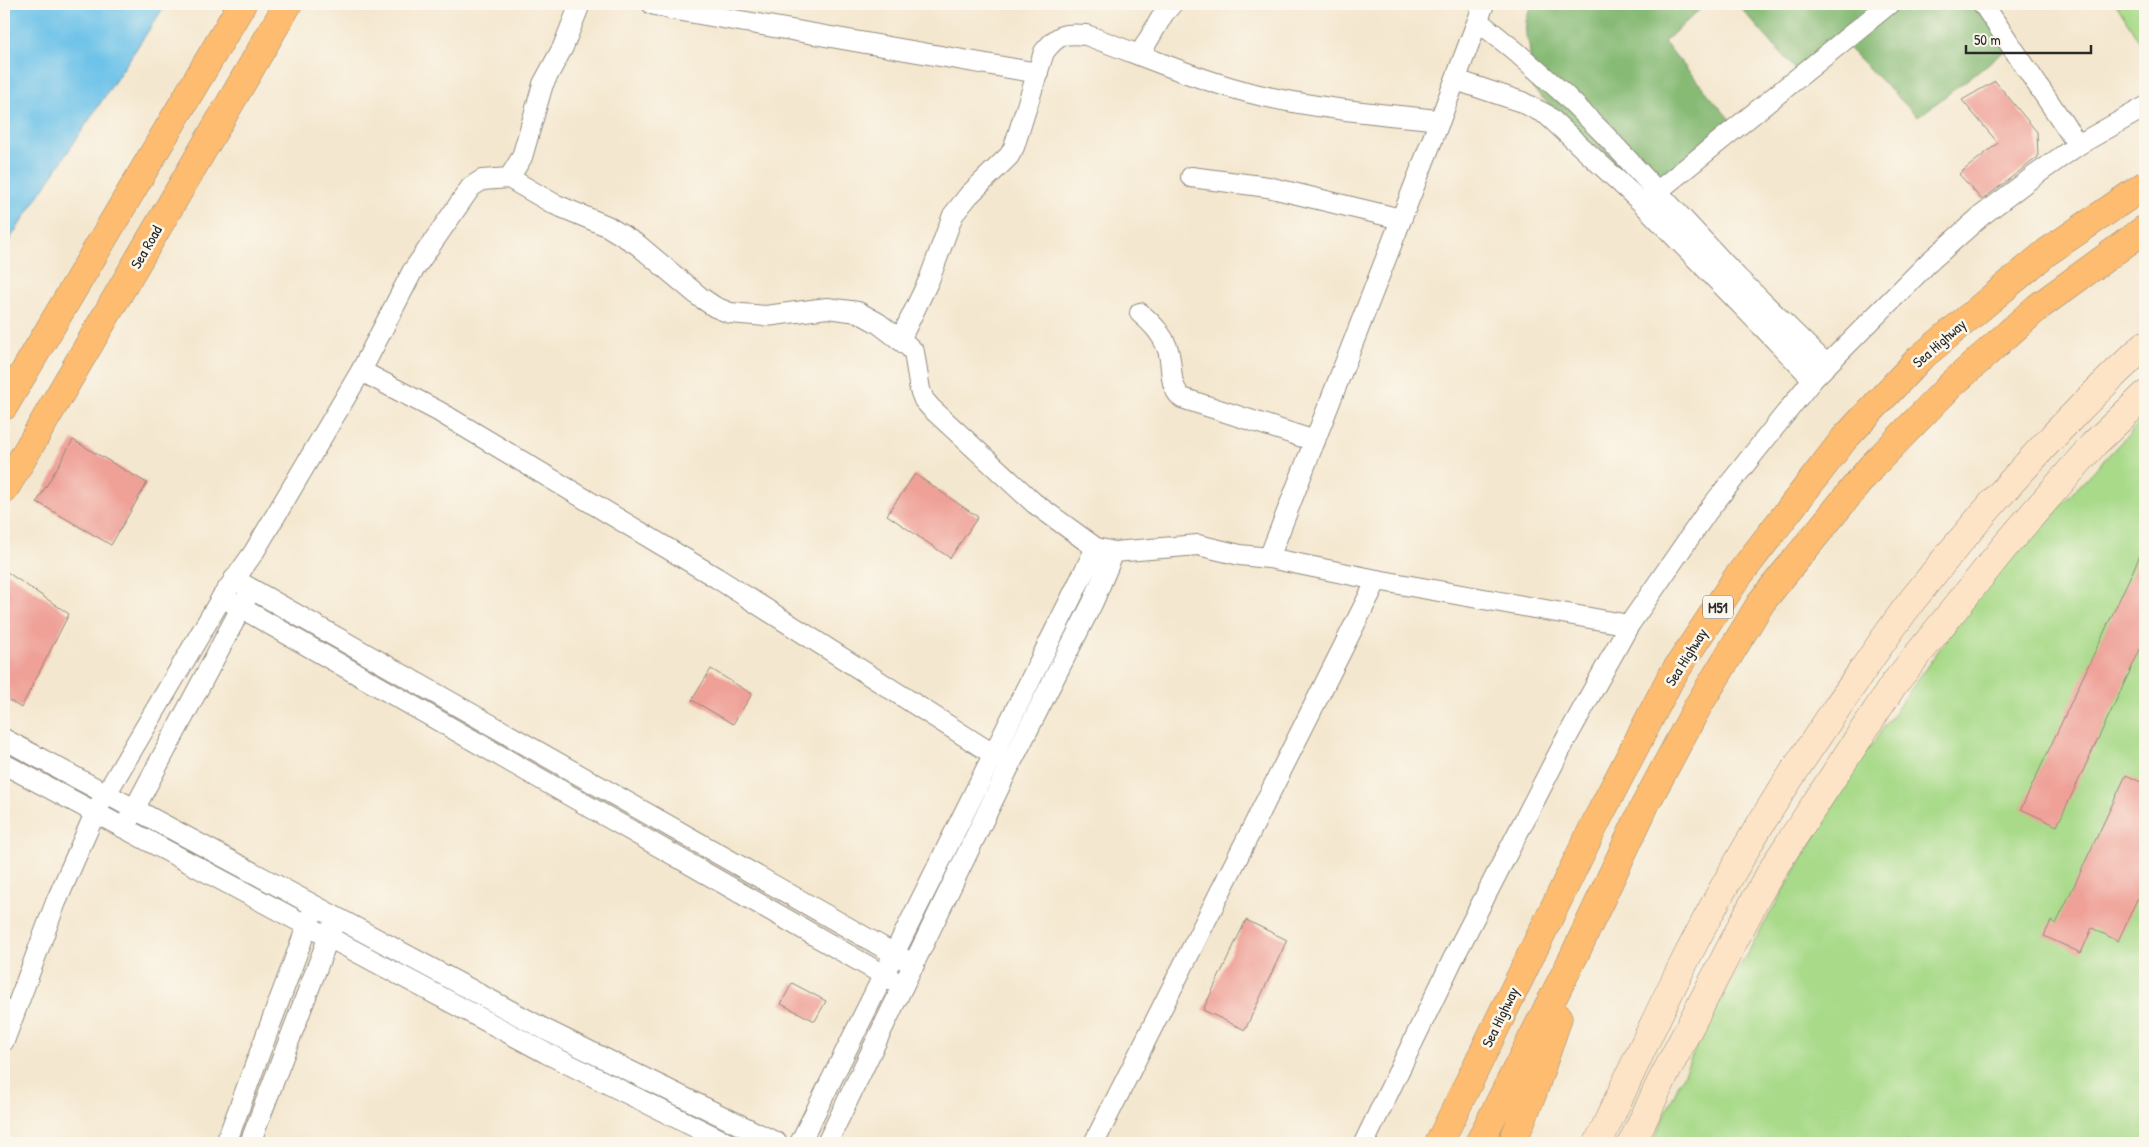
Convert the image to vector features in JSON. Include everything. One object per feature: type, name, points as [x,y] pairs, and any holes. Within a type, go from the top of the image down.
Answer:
[{"type":"highway","points":[[4,406],[242,4]]},
{"type":"highway","name":"Sea Road","points":[[4,490],[288,4]]},
{"type":"highway","name":"Sea Highway","points":[[1439,1143],[1593,828],[1670,679],[1746,565],[1844,439],[1919,359],[2047,252],[2145,185]]},
{"type":"highway","name":"M51","points":[[1479,1143],[1574,956],[1662,772],[1698,706],[1762,602],[1872,466],[1951,385],[2038,307],[2145,229]]},
{"type":"highway","points":[[1512,1143],[1554,1033],[1574,956]]},
{"type":"street","points":[[509,178],[522,157],[543,84],[563,47],[580,4]]},
{"type":"street","points":[[1140,54],[1164,13],[1172,4]]},
{"type":"street","points":[[1650,198],[1889,4]]},
{"type":"street","points":[[1983,4],[2078,145]]},
{"type":"street","points":[[665,5],[1038,73]]},
{"type":"street","points":[[1269,558],[1481,12],[1514,50],[1565,95],[1650,198],[1820,372]]},
{"type":"street","points":[[900,340],[928,280],[953,215],[969,195],[1002,164],[1014,147],[1044,52],[1053,40],[1066,33],[1086,35],[1202,78],[1262,96],[1316,106],[1440,120]]},
{"type":"street","points":[[1456,80],[1522,102],[1547,115],[1650,198]]},
{"type":"street","points":[[1364,1143],[1453,959],[1528,812],[1629,625],[1707,512],[1820,372],[1887,302],[1941,251],[1981,216],[2078,145],[2145,107]]},
{"type":"street","points":[[1192,177],[1268,187],[1401,220]]},
{"type":"street","points":[[129,818],[242,607],[242,583],[254,552],[361,371],[412,272],[471,187],[482,180],[509,178],[539,198],[607,226],[638,245],[700,297],[715,307],[730,313],[749,316],[841,308],[858,312],[900,340],[914,352],[920,390],[924,400],[931,408],[1034,503],[1105,550],[1192,545],[1629,625]]},
{"type":"street","points":[[1140,313],[1164,339],[1170,355],[1174,390],[1182,398],[1315,441]]},
{"type":"street","points":[[1598,1143],[1651,1028],[1715,903],[1745,849],[1804,755],[1914,598],[1957,546],[2069,418],[2145,345]]},
{"type":"street","points":[[361,371],[438,411],[718,578],[1010,766]]},
{"type":"street","points":[[1632,1143],[1659,1086],[1756,898],[1782,854],[1894,684],[2012,538],[2094,444],[2145,395]]},
{"type":"street","points":[[800,1143],[884,977],[992,754],[1105,550]]},
{"type":"street","points":[[828,1143],[1010,766],[1093,602],[1105,550]]},
{"type":"street","points":[[1094,1143],[1377,580]]},
{"type":"street","points":[[4,1041],[56,902],[101,803],[222,597],[242,583]]},
{"type":"street","points":[[242,583],[894,956],[914,965]]},
{"type":"street","points":[[222,597],[884,977],[904,986]]},
{"type":"street","points":[[4,740],[101,803],[332,927],[777,1143]]},
{"type":"street","points":[[4,764],[101,803]]},
{"type":"street","points":[[226,1143],[311,916]]},
{"type":"street","points":[[250,1143],[332,927]]},
{"type":"street","points":[[332,927],[546,1053],[727,1143]]},
{"type":"green space","points":[[1535,4],[1706,4],[1664,42],[1738,129],[1653,203],[1533,89],[1526,23],[1529,12]]},
{"type":"green space","points":[[1737,4],[1983,4],[2010,47],[1918,117],[1845,45],[1801,76]]},
{"type":"green space","points":[[2116,4],[2145,4],[2145,50]]},
{"type":"green space","points":[[2145,417],[2145,1143],[1652,1143],[1707,1023],[1852,772],[1985,585]]},
{"type":"water","points":[[4,4],[166,4],[4,248]]},
{"type":"building","points":[[1995,81],[2037,132],[2038,157],[1982,200],[1959,174],[1998,143],[1962,100]]},
{"type":"building","points":[[73,440],[147,483],[111,545],[37,502]]},
{"type":"building","points":[[915,474],[978,517],[950,558],[887,515]]},
{"type":"building","points":[[2145,545],[2145,639],[2057,826],[2021,809]]},
{"type":"building","points":[[4,570],[69,614],[21,708],[4,697]]},
{"type":"building","points":[[711,669],[752,694],[733,724],[692,700]]},
{"type":"building","points":[[2126,775],[2145,784],[2145,882],[2118,941],[2092,928],[2081,953],[2044,936],[2051,921],[2056,924]]},
{"type":"building","points":[[1246,920],[1287,940],[1245,1030],[1203,1010]]},
{"type":"building","points":[[792,983],[826,1001],[815,1021],[781,1004]]}]
